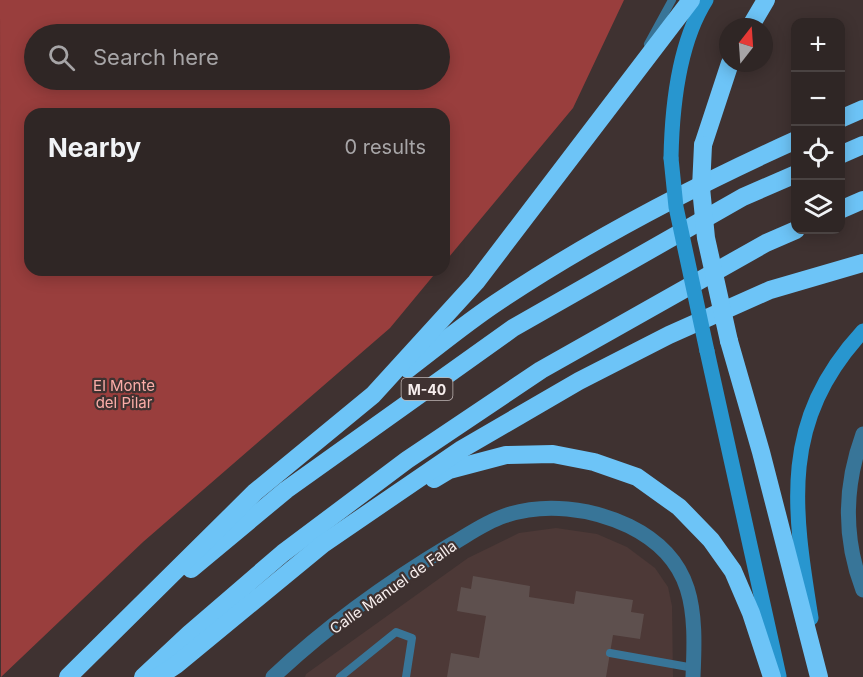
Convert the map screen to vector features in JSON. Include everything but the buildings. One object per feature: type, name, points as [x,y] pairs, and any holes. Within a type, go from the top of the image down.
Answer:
[{"type":"highway","points":[[373,395],[476,282],[691,0]]},
{"type":"highway","points":[[755,18],[766,0]]},
{"type":"highway","points":[[725,72],[703,144],[701,188],[706,238],[729,341],[761,452],[820,677]]},
{"type":"highway","points":[[845,117],[863,109]]},
{"type":"highway","points":[[92,653],[255,492],[373,395],[495,304],[589,246],[719,175],[791,142]]},
{"type":"highway","points":[[845,153],[863,145]]},
{"type":"highway","name":"M-40","points":[[68,677],[92,653],[286,490],[513,328],[743,197],[791,176]]},
{"type":"highway","points":[[845,208],[863,200]]},
{"type":"highway","points":[[143,677],[189,634],[283,554],[407,460],[541,370],[766,243],[791,232]]},
{"type":"highway","points":[[158,677],[176,665],[323,544],[462,449],[589,376],[669,335],[770,290],[863,263]]},
{"type":"highway","points":[[323,544],[449,470],[506,455],[553,454],[594,462],[637,477],[679,507],[711,540],[733,572],[772,677]]},
{"type":"main road","points":[[706,0],[698,13],[680,68],[672,114],[671,159],[676,207],[779,677]]},
{"type":"main road","points":[[820,677],[799,540],[798,468],[803,438],[813,406],[829,374],[863,331]]},
{"type":"street","points":[[863,434],[855,457],[847,503],[849,535],[855,568],[863,590]]},
{"type":"street","name":"Calle Manuel de Falla","points":[[279,674],[364,603],[424,561],[504,516],[528,510],[552,508],[574,510],[616,520],[651,540],[676,564],[686,580],[692,598],[694,672]]},
{"type":"lane","points":[[626,84],[672,0]]},
{"type":"lane","points":[[340,677],[396,632],[412,638],[406,677]]},
{"type":"lane","points":[[610,653],[694,672]]},
{"type":"shaded area","points":[[556,528],[597,534],[627,547],[655,568],[668,587],[672,606],[673,677],[305,677],[306,674],[468,558],[519,533]]},
{"type":"green space","name":"El Monte del Pilar","points":[[0,0],[624,0],[573,108],[450,256],[450,108],[24,108],[24,276],[433,276],[390,328],[143,542],[1,677]]}]
